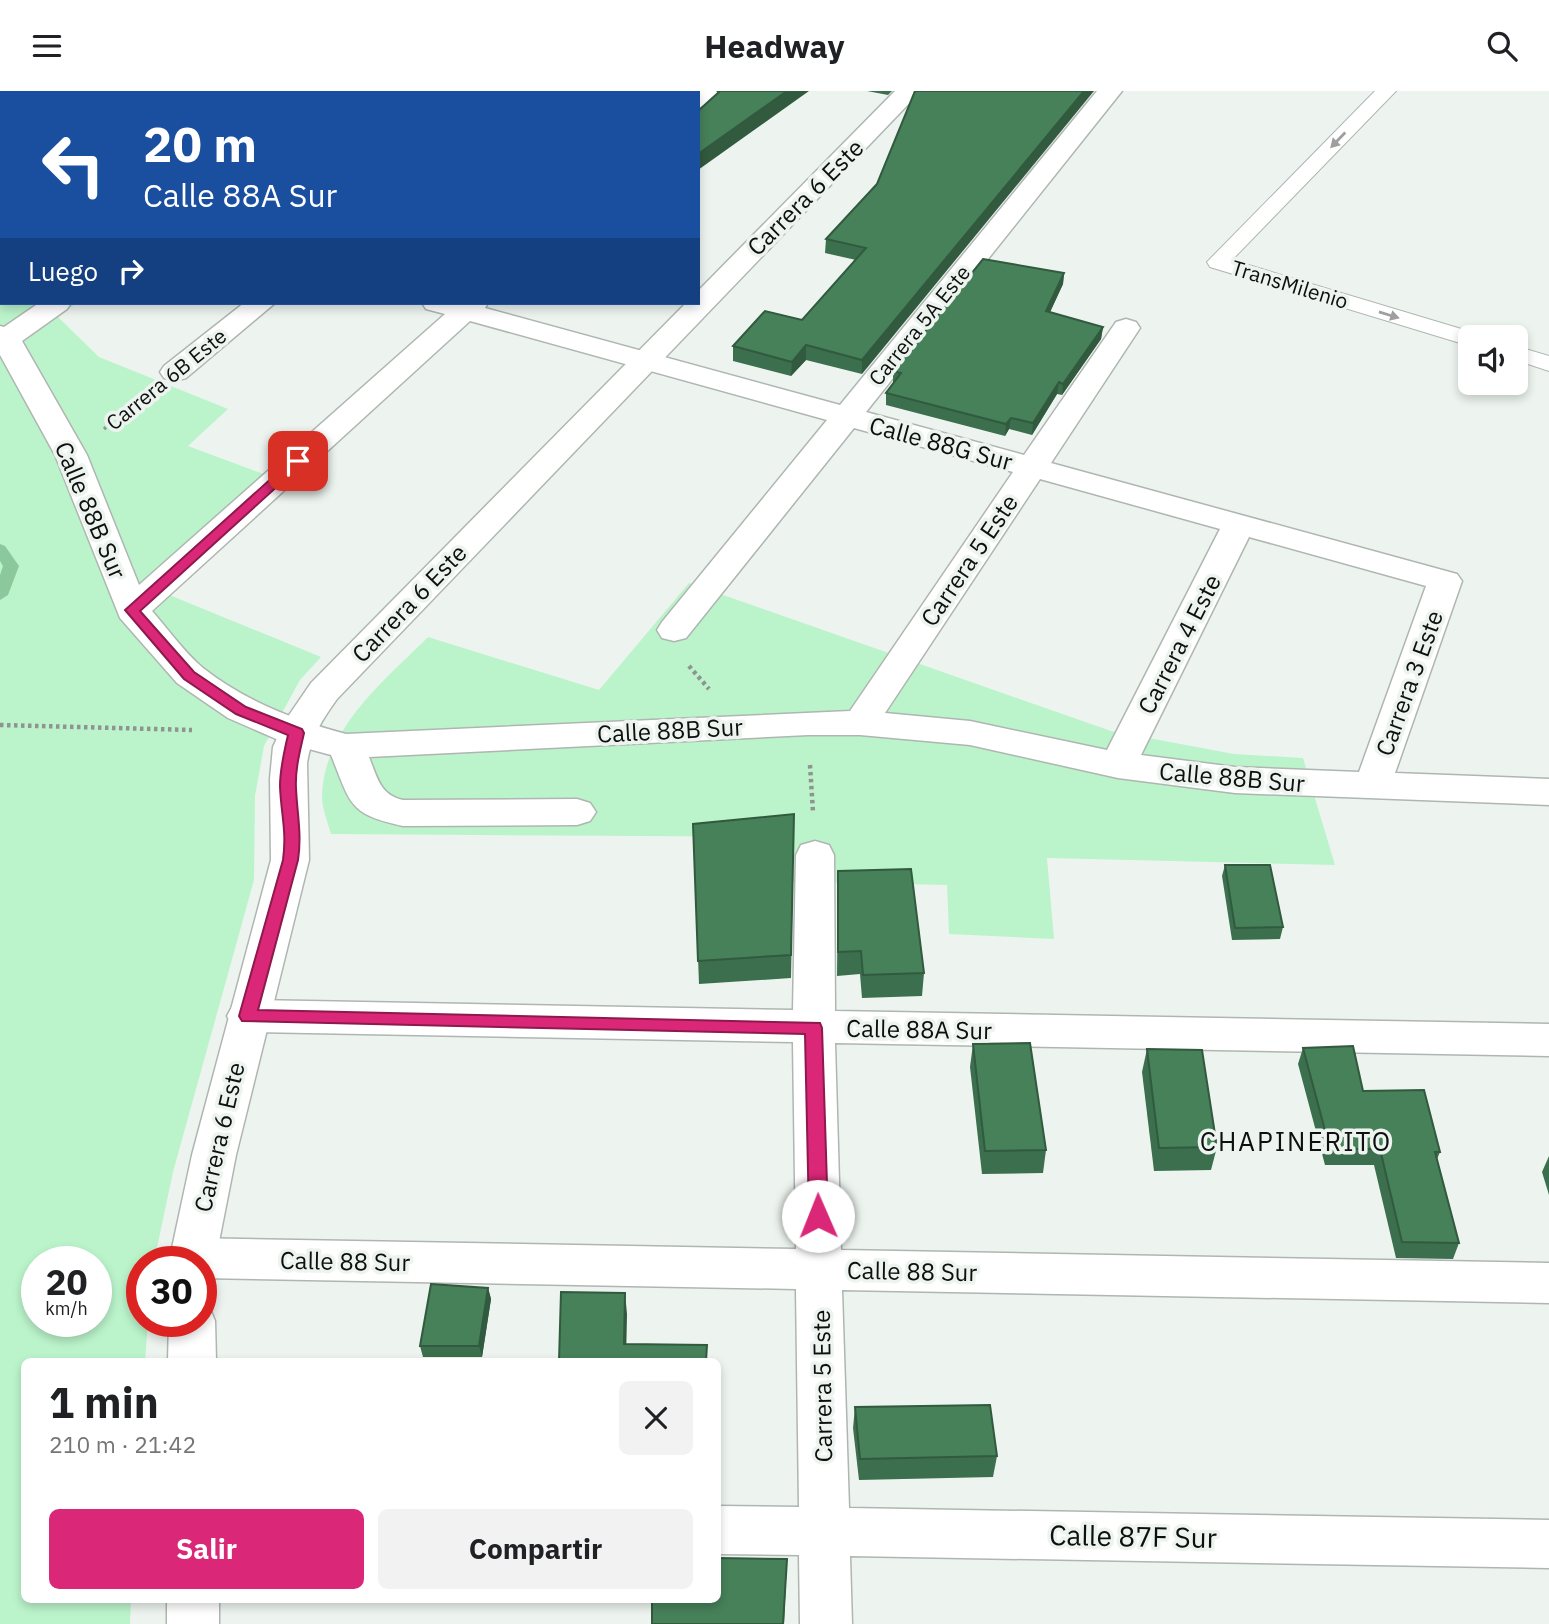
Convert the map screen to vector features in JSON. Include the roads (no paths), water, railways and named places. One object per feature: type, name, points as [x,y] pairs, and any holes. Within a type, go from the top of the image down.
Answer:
[{"type":"street","name":"Carrera 6 Este","points":[[700,304],[909,91]]},
{"type":"street","name":"Carrera 5A Este","points":[[674,631],[1110,91]]},
{"type":"street","points":[[3,337],[54,305]]},
{"type":"street","name":"Carrera 6B Este","points":[[175,372],[259,305]]},
{"type":"street","name":"Calle 88G Sur","points":[[458,305],[644,361],[1446,581]]},
{"type":"street","points":[[132,610],[458,305]]},
{"type":"street","name":"Carrera 6 Este","points":[[195,1246],[248,1016],[290,860],[294,837],[288,786],[296,733],[324,691],[699,305]]},
{"type":"street","name":"Carrera 5 Este","points":[[860,723],[1126,328]]},
{"type":"street","name":"Calle 88B Sur","points":[[3,337],[71,455],[132,610],[189,675],[241,710],[296,733],[345,746],[808,723],[860,723],[970,733],[1118,765],[1236,781],[1549,792]]},
{"type":"street","name":"Carrera 4 Este","points":[[1118,765],[1240,523]]},
{"type":"street","name":"Carrera 3 Este","points":[[1372,786],[1446,581]]},
{"type":"street","points":[[345,746],[368,798],[381,808],[404,813],[577,812]]},
{"type":"street","name":"Carrera 5 Este","points":[[815,855],[814,1028],[827,1624]]},
{"type":"street","name":"Calle 88A Sur","points":[[248,1016],[1549,1039]]},
{"type":"street","name":"Calle 88 Sur","points":[[217,1260],[1549,1283]]},
{"type":"street","points":[[192,1337],[192,1358]]},
{"type":"street","name":"Calle 87F Sur","points":[[721,1530],[1549,1544]]},
{"type":"street","points":[[193,1603],[193,1624]]},
{"type":"lane","name":"TransMilenio","points":[[1386,91],[1219,262],[1458,335]]},
{"type":"lane","points":[[1528,357],[1549,364]]},
{"type":"waterway","points":[[0,549],[11,566],[0,595]]},
{"type":"district","name":"CHAPINERITO","points":[[1296,1141]]}]
